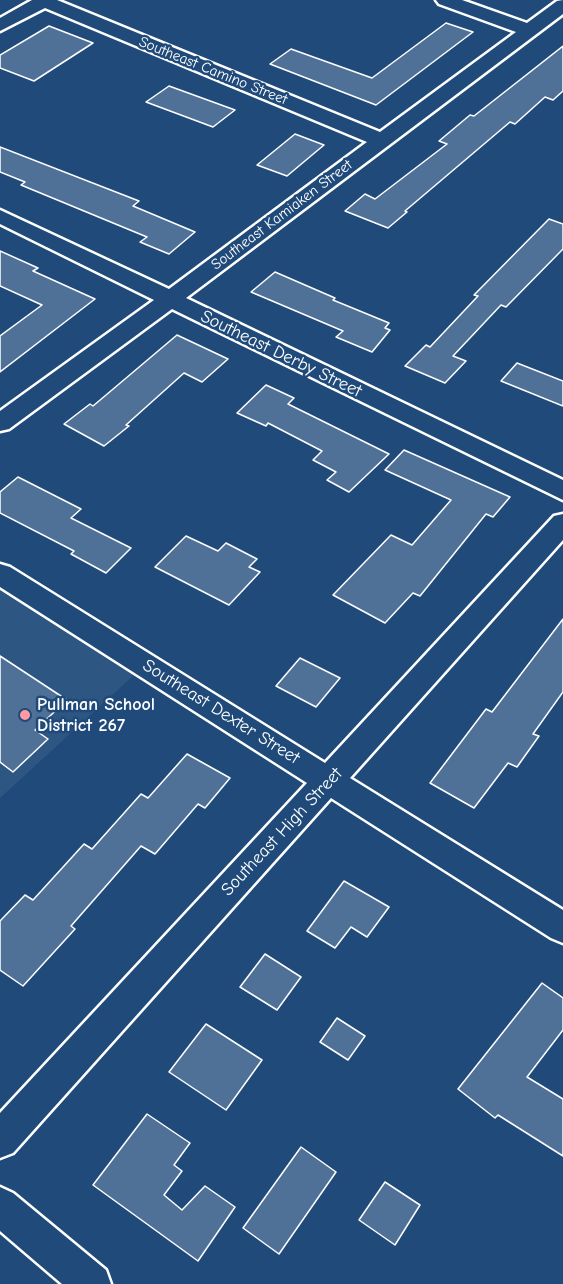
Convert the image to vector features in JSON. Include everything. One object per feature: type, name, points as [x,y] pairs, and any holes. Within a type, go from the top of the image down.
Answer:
[{"type":"street","points":[[445,0],[529,30]]},
{"type":"street","points":[[0,25],[45,1]]},
{"type":"street","name":"Southeast Camino Street","points":[[45,1],[381,140]]},
{"type":"street","name":"Southeast Kamiaken Street","points":[[0,423],[169,300],[563,4]]},
{"type":"street","name":"Southeast Derby Street","points":[[0,216],[563,491]]},
{"type":"street","name":"Southeast High Street","points":[[0,1140],[563,523]]},
{"type":"street","name":"Southeast Dexter Street","points":[[0,574],[563,928]]},
{"type":"street","points":[[0,1206],[92,1284]]},
{"type":"shaded area","points":[[0,590],[134,675],[0,798]]},
{"type":"building","points":[[446,23],[473,32],[376,105],[270,64],[291,49],[372,78]]},
{"type":"building","points":[[49,26],[93,43],[34,81],[0,68],[0,55]]},
{"type":"building","points":[[563,46],[563,91],[553,100],[545,97],[515,124],[510,122],[388,228],[345,211],[365,194],[375,199],[447,144],[439,141],[470,115],[474,116]]},
{"type":"building","points":[[169,86],[235,110],[213,127],[146,102]]},
{"type":"building","points":[[295,134],[324,145],[287,176],[257,165]]},
{"type":"building","points":[[0,147],[139,201],[133,206],[195,232],[169,254],[140,242],[147,237],[21,185],[25,182],[0,172]]},
{"type":"building","points":[[549,219],[563,224],[563,249],[506,307],[501,305],[453,356],[466,361],[445,383],[405,366],[426,345],[430,347],[478,296],[474,295]]},
{"type":"building","points":[[0,251],[38,268],[33,271],[95,299],[0,372],[0,336],[42,305],[0,286]]},
{"type":"building","points":[[275,272],[335,298],[333,300],[389,323],[385,328],[390,330],[372,352],[336,337],[343,331],[251,292]]},
{"type":"building","points":[[177,335],[228,359],[202,382],[184,373],[126,425],[129,426],[104,446],[64,424],[90,404],[93,406]]},
{"type":"building","points":[[517,363],[563,381],[563,406],[501,381]]},
{"type":"building","points":[[266,385],[294,398],[288,404],[389,454],[349,492],[327,480],[336,472],[313,460],[322,451],[268,423],[266,426],[237,413]]},
{"type":"building","points":[[404,450],[510,497],[493,517],[486,514],[420,596],[413,593],[385,623],[333,595],[391,535],[412,545],[451,500],[385,470]]},
{"type":"building","points":[[18,477],[81,509],[71,518],[131,548],[106,573],[71,554],[74,551],[0,513],[0,492]]},
{"type":"building","points":[[186,536],[218,551],[226,543],[257,559],[249,567],[260,572],[229,605],[155,567]]},
{"type":"building","points":[[563,619],[563,692],[533,734],[539,736],[517,767],[508,763],[474,808],[430,783],[486,709],[492,712]]},
{"type":"building","name":"Pullman School District 267","points":[[0,656],[67,700],[35,730],[48,739],[13,772],[0,762]]},
{"type":"building","points":[[300,658],[340,678],[316,707],[276,686]]},
{"type":"building","points":[[187,754],[230,778],[205,808],[198,804],[155,854],[141,846],[71,926],[75,929],[23,986],[0,970],[0,921],[25,895],[33,900],[84,844],[92,849],[141,794],[148,798]]},
{"type":"building","points":[[344,881],[389,907],[367,937],[351,927],[335,948],[307,931]]},
{"type":"building","points":[[265,954],[301,977],[277,1010],[240,987]]},
{"type":"building","points":[[542,983],[563,998],[563,1030],[527,1077],[563,1099],[563,1156],[498,1115],[495,1118],[458,1089]]},
{"type":"building","points":[[337,1018],[365,1036],[348,1060],[320,1042]]},
{"type":"building","points":[[206,1024],[262,1060],[226,1110],[169,1072]]},
{"type":"building","points":[[147,1114],[190,1143],[174,1165],[182,1171],[164,1195],[182,1210],[205,1186],[235,1207],[198,1261],[93,1185]]},
{"type":"building","points":[[301,1147],[336,1172],[279,1254],[243,1228]]},
{"type":"building","points":[[385,1182],[420,1205],[395,1245],[359,1220]]},
{"type":"place","name":"Pullman School District 267","points":[[25,715]]}]
